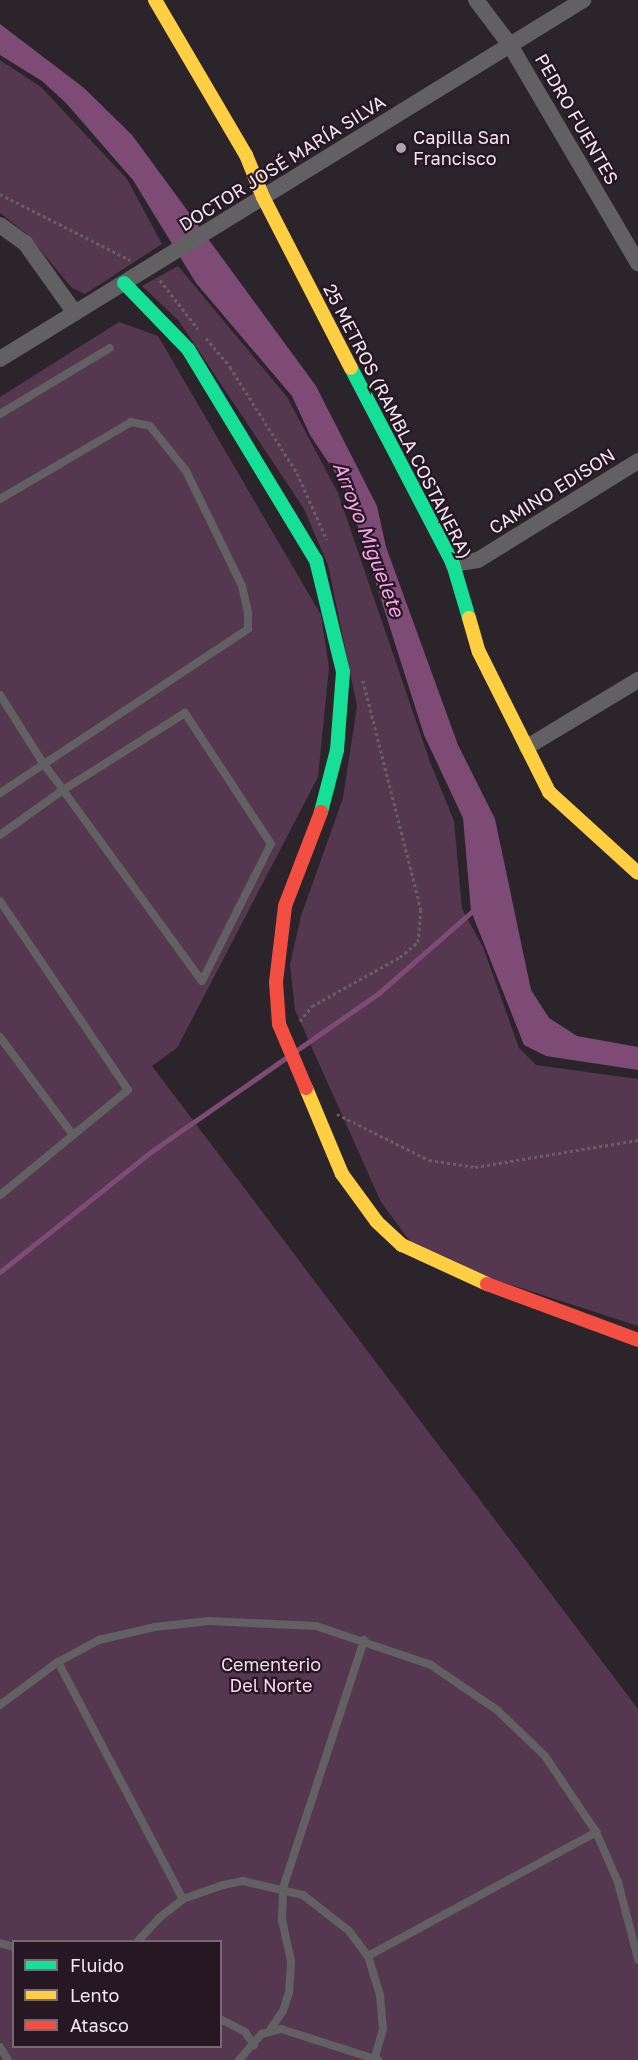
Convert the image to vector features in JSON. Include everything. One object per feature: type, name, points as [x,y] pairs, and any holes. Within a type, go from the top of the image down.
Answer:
[{"type":"street","name":"25 METROS (RAMBLA COSTANERA)","points":[[155,0],[225,116],[263,197],[453,564],[479,652],[549,792],[638,873]]},
{"type":"street","name":"PEDRO FUENTES","points":[[476,0],[510,45],[638,262]]},
{"type":"street","name":"DOCTOR JOSÉ MARÍA SILVA","points":[[0,359],[583,0]]},
{"type":"street","points":[[0,225],[25,243],[75,313]]},
{"type":"street","points":[[124,283],[188,349],[316,560],[338,640],[343,672],[337,750],[325,802],[285,906],[277,953],[279,1024],[306,1096],[342,1174],[377,1222],[402,1245],[480,1281],[638,1340]]},
{"type":"street","name":"CAMINO EDISON","points":[[453,564],[478,560],[638,461]]},
{"type":"street","points":[[527,747],[638,680]]},
{"type":"lane","points":[[0,414],[110,348]]},
{"type":"lane","points":[[0,499],[131,422],[150,426],[186,471],[242,586],[248,613],[248,629],[0,793]]},
{"type":"lane","points":[[0,695],[43,763],[63,790],[91,828],[202,981],[271,844],[185,713],[63,790],[0,835]]},
{"type":"lane","points":[[0,901],[128,1090],[0,1195]]},
{"type":"lane","points":[[0,1037],[73,1135]]},
{"type":"lane","points":[[0,1705],[58,1662],[99,1640],[155,1627],[210,1621],[316,1626],[364,1640],[431,1665],[497,1710],[545,1755],[596,1832],[618,1882],[638,1959]]},
{"type":"lane","points":[[239,2060],[252,2043],[254,2045],[270,2030],[283,2011],[289,1992],[291,1961],[282,1920],[284,1888],[364,1640]]},
{"type":"lane","points":[[58,1662],[183,1899]]},
{"type":"lane","points":[[368,1956],[596,1832]]},
{"type":"lane","points":[[138,1940],[159,1918],[183,1899],[243,1881],[284,1888],[303,1894],[349,1931],[368,1956],[380,1995],[383,2029],[376,2060],[281,2030],[270,2030]]},
{"type":"lane","points":[[222,2020],[244,2032],[254,2045]]},
{"type":"lane","points":[[0,2047],[8,2060]]},
{"type":"path","points":[[0,194],[157,276],[230,367],[297,473],[328,541]]},
{"type":"path","points":[[302,1027],[300,1019],[312,1006],[400,957],[418,942],[421,910],[363,679]]},
{"type":"path","points":[[334,1112],[429,1160],[475,1167],[638,1140]]},
{"type":"green space","points":[[0,60],[41,87],[127,179],[162,244],[85,294],[72,288],[28,235],[0,213]]},
{"type":"green space","points":[[178,266],[287,397],[338,493],[430,762],[454,821],[462,909],[483,947],[519,1048],[536,1065],[638,1079],[638,1326],[420,1255],[381,1202],[295,1010],[290,964],[301,916],[343,798],[357,706],[328,565],[304,509],[179,321],[142,286]]},
{"type":"green space","name":"Cementerio Del Norte","points":[[119,322],[158,336],[321,615],[329,668],[318,777],[177,1048],[152,1066],[638,1709],[638,2060],[0,2060],[0,397]]},
{"type":"water","name":"Arroyo Miguelete","points":[[0,24],[84,88],[132,135],[316,386],[377,506],[386,547],[458,745],[495,819],[531,990],[549,1018],[577,1036],[638,1047],[638,1070],[546,1056],[524,1045],[471,911],[463,818],[424,735],[346,489],[310,435],[292,396],[196,283],[133,180],[66,103],[42,81],[0,55]]},
{"type":"waterway","points":[[297,1050],[379,993],[476,908]]},
{"type":"waterway","points":[[0,1272],[152,1151],[286,1058]]},
{"type":"traffic: fast","points":[[124,283],[188,349],[316,560],[343,672],[337,750],[321,812]]},
{"type":"traffic: fast","points":[[351,368],[453,564],[469,618]]},
{"type":"traffic: slow","points":[[155,0],[246,155],[263,197],[351,368]]},
{"type":"traffic: slow","points":[[469,618],[479,652],[549,792],[638,873]]},
{"type":"traffic: slow","points":[[306,1088],[342,1174],[377,1222],[402,1245],[487,1284]]},
{"type":"traffic: jam","points":[[306,1088],[279,1024],[276,982],[285,906],[321,812]]},
{"type":"traffic: jam","points":[[487,1284],[638,1340]]},
{"type":"place","name":"Capilla San Francisco","points":[[401,148]]}]
